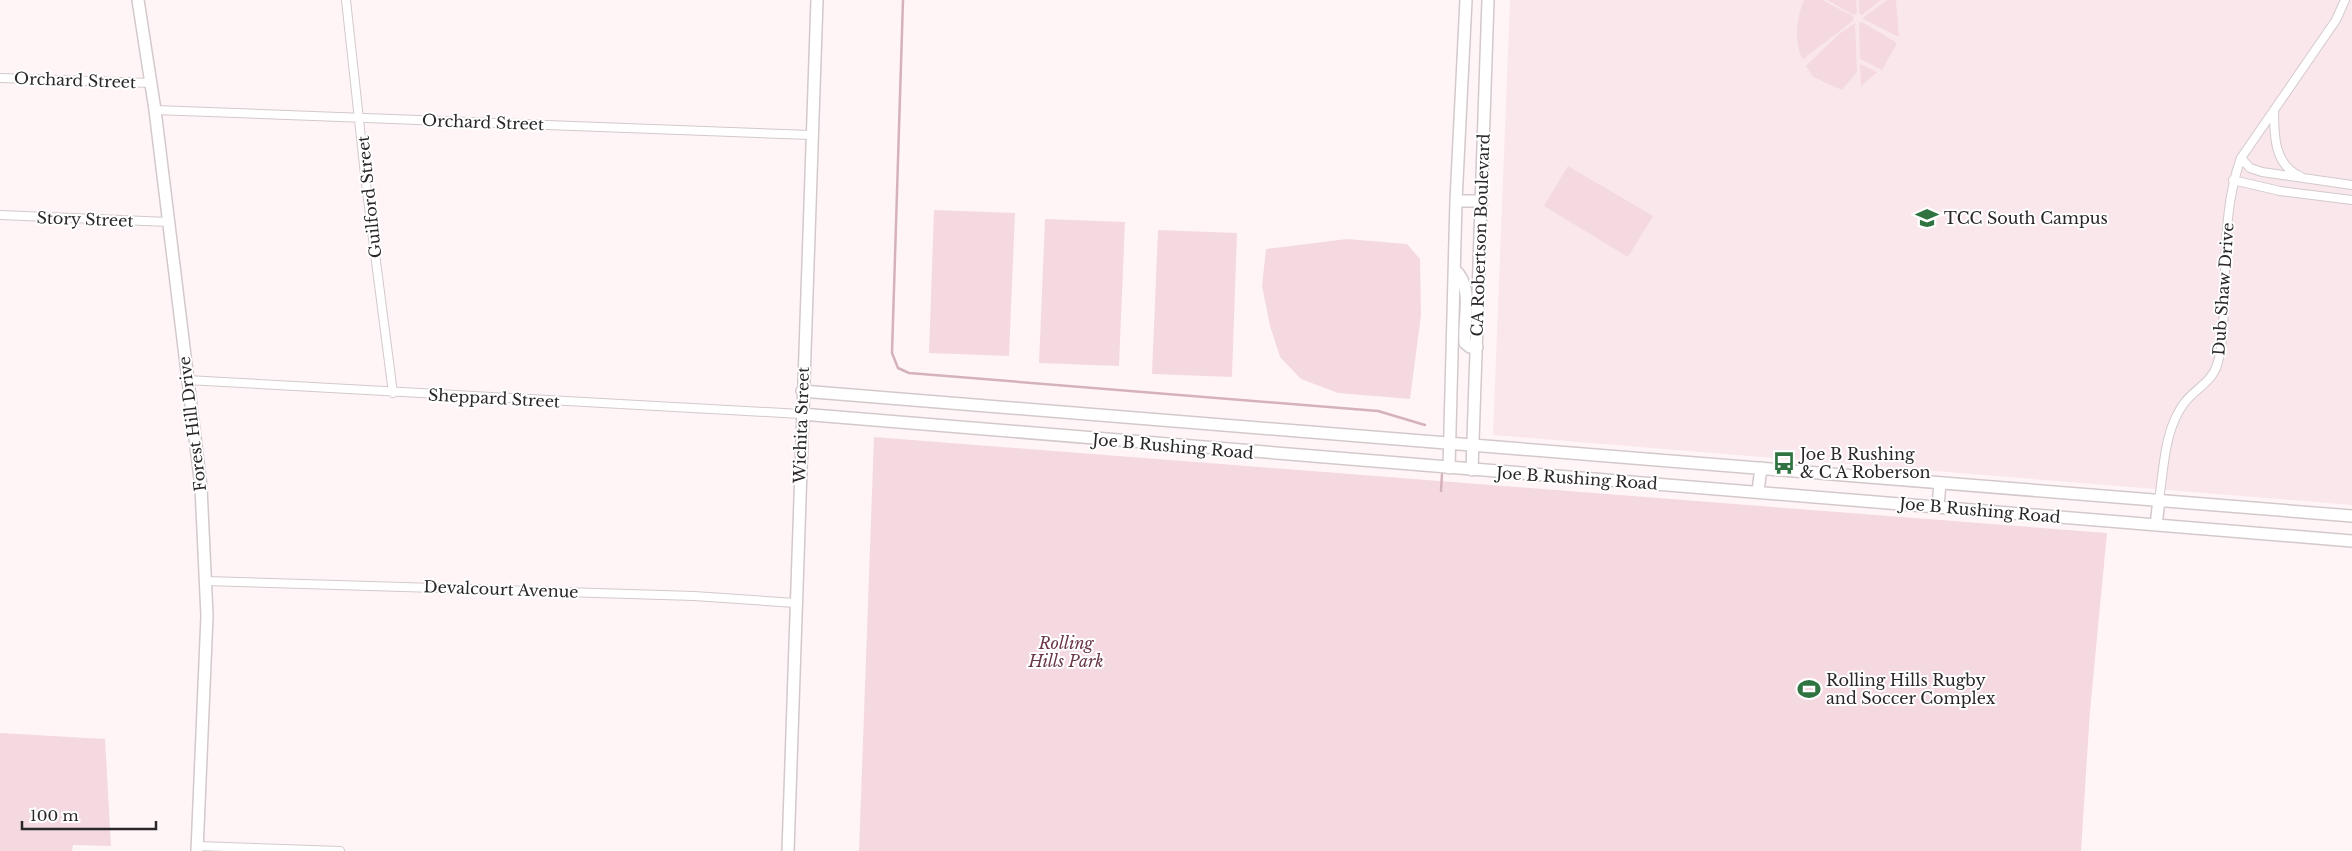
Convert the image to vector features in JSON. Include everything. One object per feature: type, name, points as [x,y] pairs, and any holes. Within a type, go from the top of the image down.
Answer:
[{"type":"street","name":"Forest Hill Drive","points":[[138,0],[155,110],[201,487],[207,616],[197,848]]},
{"type":"street","name":"Guilford Street","points":[[346,0],[366,184],[393,393]]},
{"type":"street","name":"Wichita Street","points":[[788,851],[801,414],[817,0]]},
{"type":"street","name":"CA Robertson Boulevard","points":[[1449,468],[1456,201],[1466,0]]},
{"type":"street","name":"CA Robertson Boulevard","points":[[1472,470],[1478,347],[1484,72],[1488,0]]},
{"type":"street","name":"Dub Shaw Drive","points":[[2159,500],[2168,441],[2173,422],[2185,402],[2207,382],[2217,367],[2222,341],[2228,228],[2233,180],[2241,158],[2336,20],[2345,0]]},
{"type":"street","points":[[1463,72],[1484,72]]},
{"type":"street","name":"Orchard Street","points":[[0,78],[150,83]]},
{"type":"street","name":"Orchard Street","points":[[155,110],[811,135]]},
{"type":"street","points":[[2274,111],[2274,136],[2279,157],[2292,173],[2312,180]]},
{"type":"street","points":[[2241,158],[2250,168],[2262,172],[2352,185]]},
{"type":"street","points":[[2233,180],[2280,191],[2352,200]]},
{"type":"street","points":[[1456,201],[1482,201]]},
{"type":"street","name":"Story Street","points":[[0,215],[169,222]]},
{"type":"street","points":[[1455,270],[1462,276],[1466,286],[1465,343],[1470,347],[1478,347]]},
{"type":"street","name":"Sheppard Street","points":[[187,380],[393,393],[801,414]]},
{"type":"street","name":"Joe B Rushing Road","points":[[802,391],[2352,516]]},
{"type":"street","name":"Joe B Rushing Road","points":[[801,414],[1472,470],[1758,491],[2352,542]]},
{"type":"street","points":[[1758,491],[1761,468]]},
{"type":"street","points":[[1938,506],[1940,483]]},
{"type":"street","points":[[2156,525],[2159,500]]},
{"type":"street","name":"Devalcourt Avenue","points":[[206,581],[694,596],[796,603]]},
{"type":"street","points":[[197,848],[340,851]]},
{"type":"shaded area","name":"TCC South Campus","points":[[1510,0],[2352,0],[2352,505],[1493,435]]},
{"type":"green space","points":[[1804,0],[1822,0],[1853,16],[1853,21],[1803,59],[1798,46],[1797,30],[1799,13]]},
{"type":"green space","points":[[1827,0],[1856,0],[1857,13],[1854,15]]},
{"type":"green space","points":[[1859,0],[1881,0],[1862,15],[1859,13]]},
{"type":"green space","points":[[1887,0],[1896,0],[1899,37],[1863,19]]},
{"type":"green space","points":[[1862,22],[1897,43],[1882,70],[1860,59],[1859,23]]},
{"type":"green space","points":[[1855,23],[1857,72],[1842,90],[1813,77],[1806,66],[1839,34]]},
{"type":"green space","points":[[1860,64],[1877,72],[1861,86]]},
{"type":"green space","points":[[1568,166],[1653,216],[1628,257],[1544,206]]},
{"type":"green space","points":[[934,210],[1015,213],[1009,356],[929,353]]},
{"type":"green space","points":[[1045,219],[1125,222],[1119,366],[1039,363]]},
{"type":"green space","points":[[1158,230],[1237,233],[1232,377],[1152,374]]},
{"type":"green space","points":[[1347,239],[1407,244],[1420,259],[1421,315],[1410,399],[1338,393],[1301,379],[1280,357],[1270,326],[1262,286],[1266,249]]},
{"type":"green space","name":"Rolling Hills Park","points":[[874,437],[2107,533],[2090,711],[2081,851],[859,851]]},
{"type":"green space","points":[[0,733],[105,739],[111,846],[73,845],[72,851],[0,851]]},
{"type":"waterway","points":[[903,0],[892,353],[898,368],[909,373],[1378,411],[1425,425]]},
{"type":"waterway","points":[[1441,491],[1442,474]]},
{"type":"place","name":"TCC South Campus","points":[[1927,218]]},
{"type":"place","name":"Joe B Rushing & C A Roberson","points":[[1784,463]]},
{"type":"place","name":"Rolling Hills Rugby and Soccer Complex","points":[[1809,689]]}]
